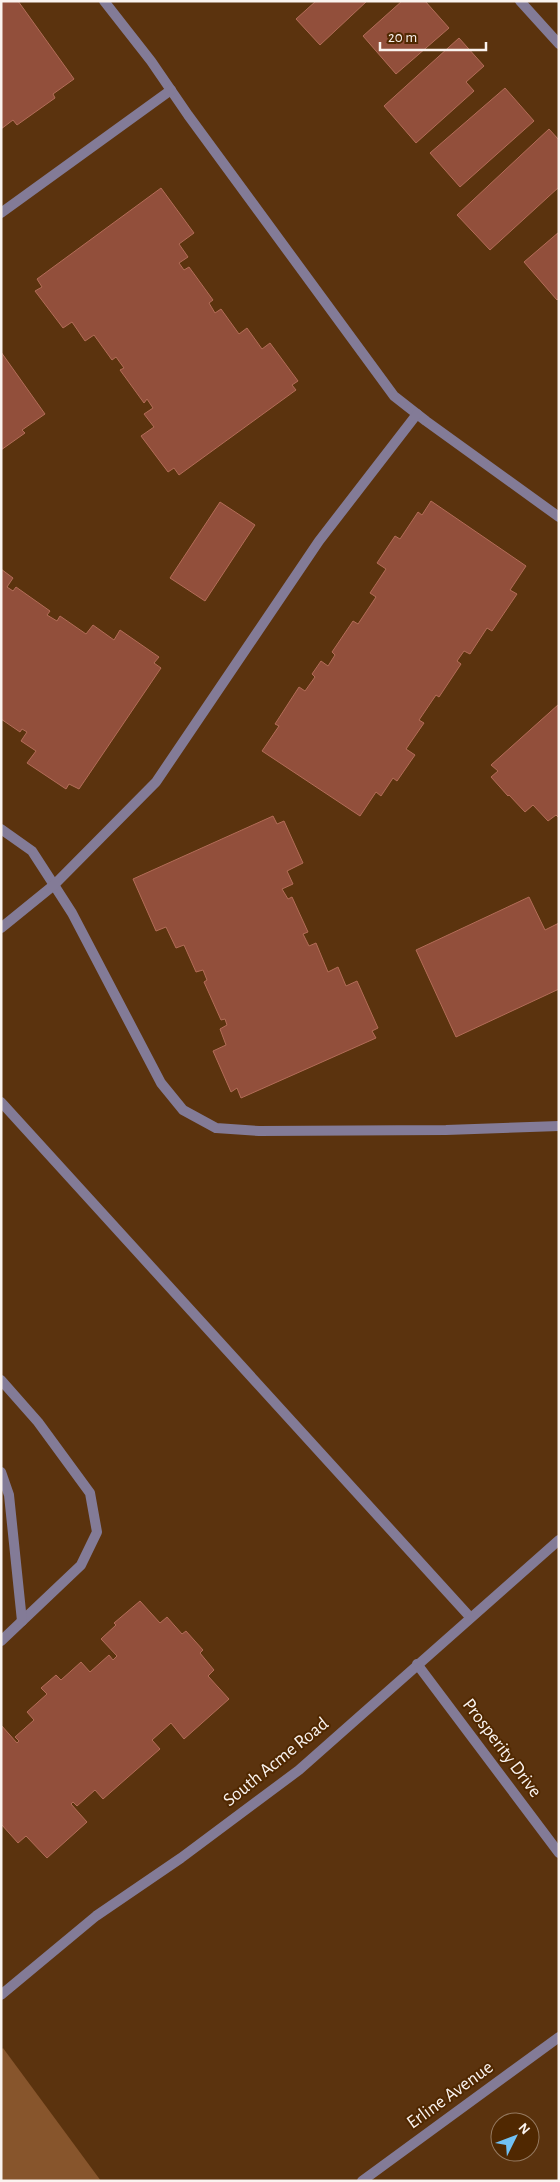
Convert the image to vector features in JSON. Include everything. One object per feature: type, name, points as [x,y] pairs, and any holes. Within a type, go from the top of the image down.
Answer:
[{"type":"street","points":[[104,1],[151,61],[394,396],[559,517]]},
{"type":"street","points":[[520,1],[559,44]]},
{"type":"street","points":[[1,213],[171,90]]},
{"type":"street","points":[[1,928],[54,885],[156,782],[319,541],[417,414]]},
{"type":"street","points":[[1,829],[32,851],[54,885],[72,914],[161,1082],[183,1110],[216,1128],[446,1130],[559,1126]]},
{"type":"street","points":[[1,1102],[470,1617]]},
{"type":"street","points":[[1,1380],[38,1422],[90,1493],[97,1532],[81,1565],[1,1641]]},
{"type":"street","points":[[1,1472],[9,1494],[22,1621]]},
{"type":"street","name":"South Acme Road","points":[[1,1995],[96,1916],[181,1858],[299,1770],[559,1540]]},
{"type":"street","name":"Prosperity Drive","points":[[417,1664],[559,1853]]},
{"type":"street","name":"Erline Avenue","points":[[362,2181],[559,2037]]},
{"type":"shaded area","points":[[3,2048],[101,2181],[1,2181],[1,2050]]},
{"type":"building","points":[[1,1],[18,1],[74,79],[53,94],[55,98],[17,125],[13,120],[1,129]]},
{"type":"building","points":[[316,1],[367,1],[320,45],[296,19]]},
{"type":"building","points":[[402,1],[425,1],[449,28],[396,74],[363,36]]},
{"type":"building","points":[[459,38],[484,66],[466,82],[474,91],[416,143],[384,106]]},
{"type":"building","points":[[505,88],[534,121],[460,187],[430,153]]},
{"type":"building","points":[[549,129],[559,140],[559,187],[490,250],[457,215]]},
{"type":"building","points":[[161,188],[194,233],[179,244],[188,257],[179,263],[184,270],[189,267],[213,300],[209,303],[215,313],[221,309],[239,334],[247,328],[262,349],[270,343],[298,381],[292,385],[296,390],[179,475],[174,468],[168,472],[141,436],[154,427],[144,414],[153,408],[147,399],[144,403],[120,370],[124,368],[116,357],[112,360],[94,335],[85,341],[72,322],[63,328],[35,291],[42,287],[37,279]]},
{"type":"building","points":[[559,232],[559,298],[557,300],[524,262]]},
{"type":"building","points":[[1,352],[45,414],[22,430],[25,433],[1,450]]},
{"type":"building","points":[[431,501],[526,566],[510,590],[517,594],[492,631],[487,628],[470,654],[464,651],[457,661],[461,664],[439,697],[436,695],[419,720],[424,723],[406,749],[415,755],[397,781],[393,778],[381,796],[376,792],[360,816],[262,751],[279,726],[275,724],[299,687],[305,691],[315,677],[312,674],[321,661],[328,666],[335,655],[332,652],[353,621],[358,624],[376,597],[370,593],[386,569],[377,563],[395,536],[400,539],[418,512],[422,515]]},
{"type":"building","points":[[220,502],[255,525],[205,601],[170,578]]},
{"type":"building","points":[[1,569],[13,578],[7,587],[13,591],[16,587],[50,611],[47,615],[57,621],[60,616],[86,634],[93,625],[114,640],[120,630],[159,657],[154,663],[161,668],[79,789],[69,784],[66,789],[27,763],[36,751],[21,741],[27,732],[22,729],[20,732],[1,719]]},
{"type":"building","points":[[559,704],[559,818],[556,815],[548,821],[533,805],[525,812],[508,796],[491,777],[498,771],[491,765]]},
{"type":"building","points":[[273,816],[277,824],[284,821],[303,863],[287,871],[293,884],[282,889],[288,899],[292,897],[308,932],[303,934],[309,946],[316,943],[328,972],[338,967],[346,986],[357,981],[378,1028],[372,1031],[376,1038],[241,1098],[237,1088],[231,1092],[213,1051],[226,1045],[220,1029],[227,1025],[225,1019],[221,1020],[204,982],[207,980],[203,970],[196,972],[184,945],[176,948],[166,927],[156,931],[133,879]]},
{"type":"building","points":[[529,897],[545,930],[559,923],[559,989],[456,1037],[416,950]]},
{"type":"building","points":[[140,1601],[160,1623],[167,1617],[182,1634],[186,1631],[203,1650],[200,1653],[214,1670],[208,1676],[229,1699],[184,1739],[171,1723],[152,1740],[160,1749],[103,1799],[95,1790],[77,1806],[73,1802],[71,1804],[87,1822],[47,1858],[26,1836],[18,1843],[1,1824],[1,1725],[17,1743],[19,1741],[15,1737],[34,1720],[27,1712],[47,1694],[41,1688],[56,1675],[61,1680],[81,1662],[90,1672],[109,1655],[113,1660],[117,1656],[101,1639],[116,1625],[114,1623]]}]
